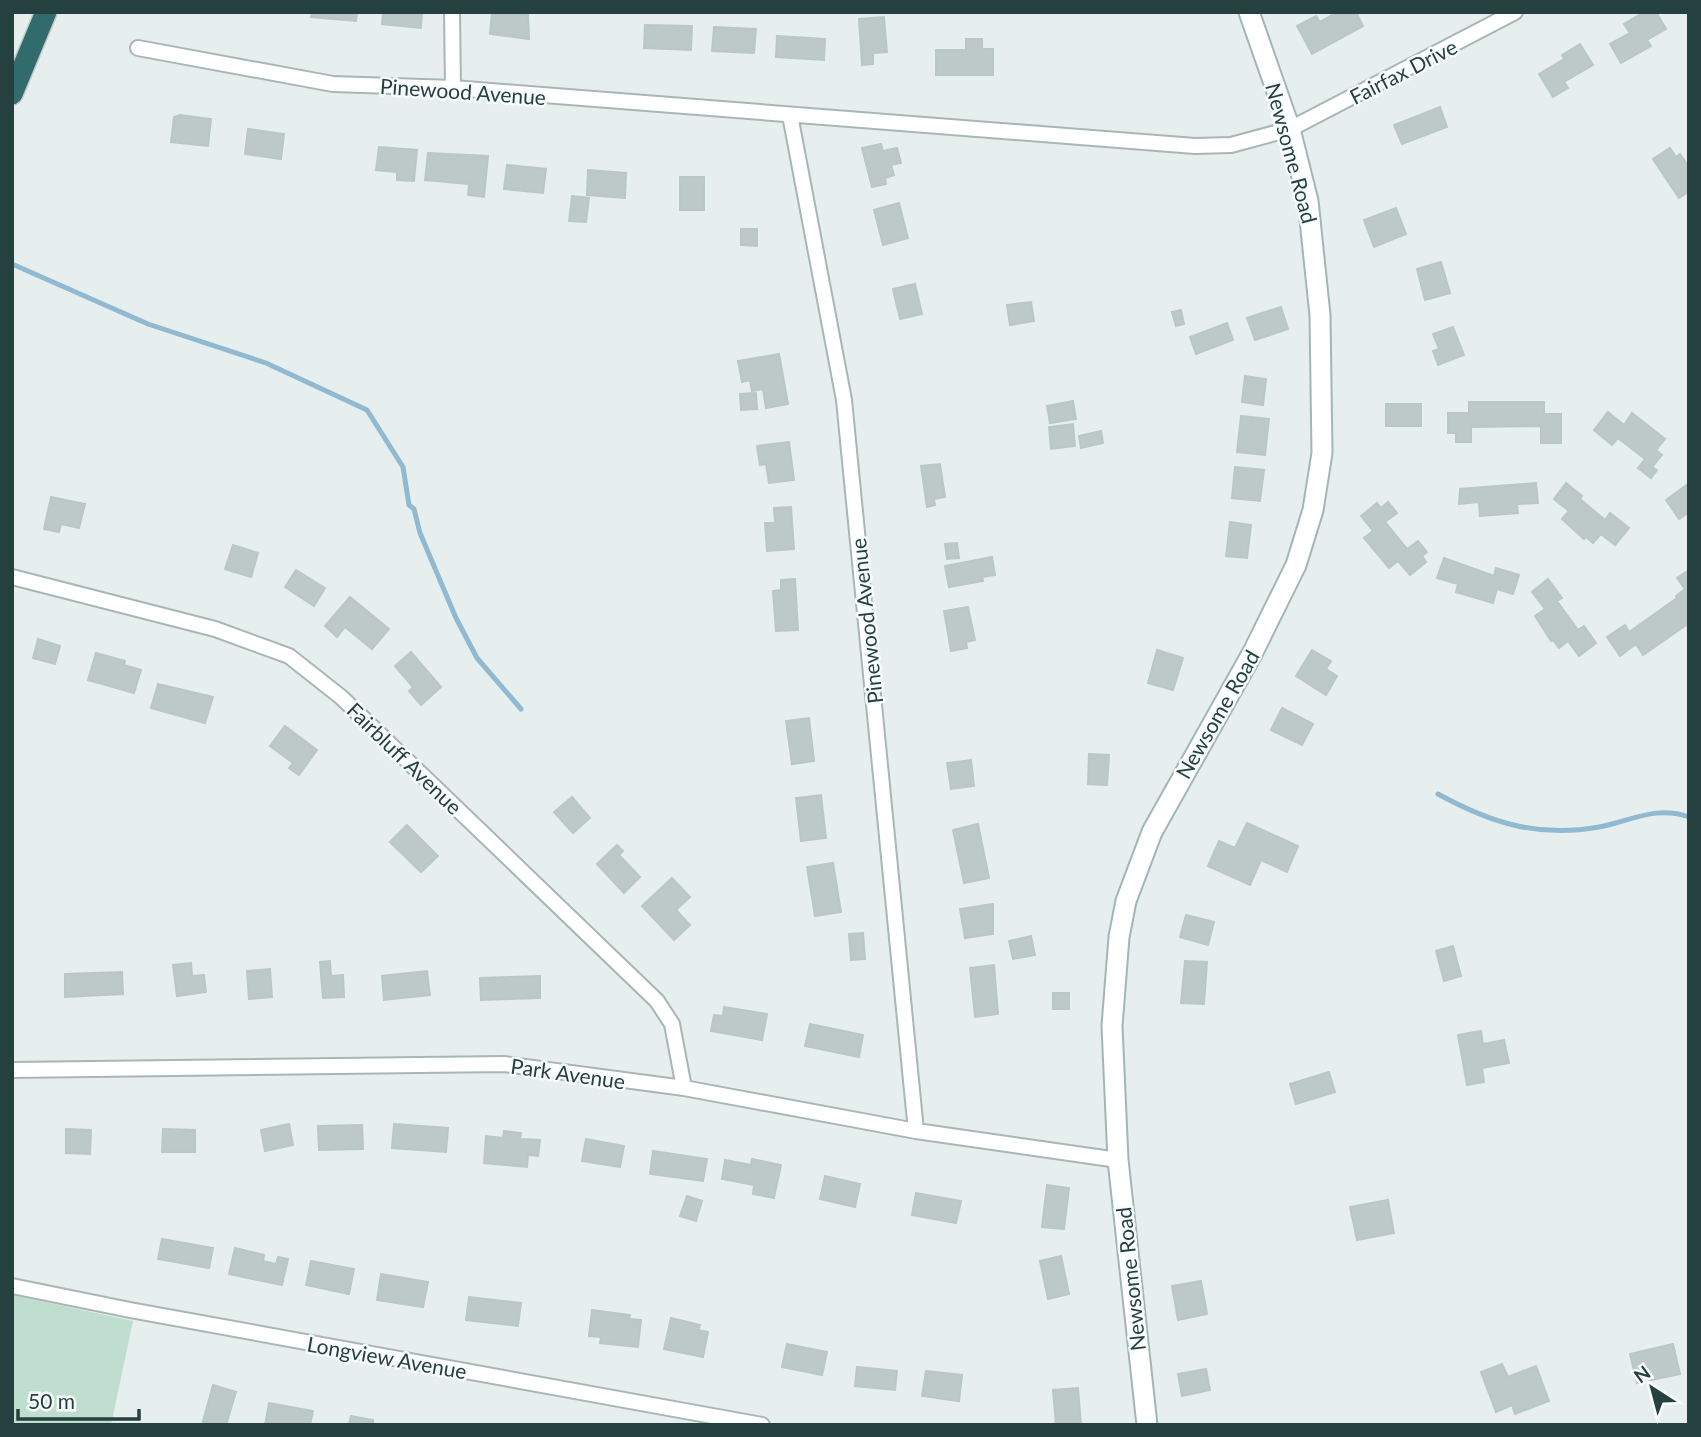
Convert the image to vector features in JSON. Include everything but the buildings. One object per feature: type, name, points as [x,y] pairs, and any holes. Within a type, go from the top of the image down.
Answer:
[{"type":"highway","points":[[12,94],[46,12]]},
{"type":"street","points":[[452,12],[453,88]]},
{"type":"street","name":"Newsome Road","points":[[1147,1425],[1118,1160],[1112,1026],[1114,967],[1126,901],[1152,832],[1278,603],[1296,565],[1313,510],[1322,453],[1320,315],[1308,201],[1290,129],[1249,12]]},
{"type":"street","name":"Fairfax Drive","points":[[1290,129],[1516,12]]},
{"type":"street","name":"Pinewood Avenue","points":[[138,48],[333,84],[453,88],[1195,146],[1242,143],[1290,129]]},
{"type":"street","name":"Pinewood Avenue","points":[[790,115],[844,400],[916,1131]]},
{"type":"street","name":"Fairbluff Avenue","points":[[12,577],[215,629],[289,656],[341,697],[657,1001],[672,1024],[684,1088]]},
{"type":"street","name":"Park Avenue","points":[[12,1070],[504,1064],[684,1088],[916,1131],[1118,1160]]},
{"type":"street","name":"Longview Avenue","points":[[12,1286],[762,1425]]},
{"type":"green space","points":[[12,1295],[133,1321],[111,1425],[12,1425]]},
{"type":"waterway","points":[[12,264],[148,324],[266,363],[367,410],[403,467],[409,505],[414,509],[420,533],[456,618],[477,658],[521,709]]},
{"type":"waterway","points":[[1438,794],[1496,820],[1556,831],[1599,827],[1654,813],[1689,817]]}]
